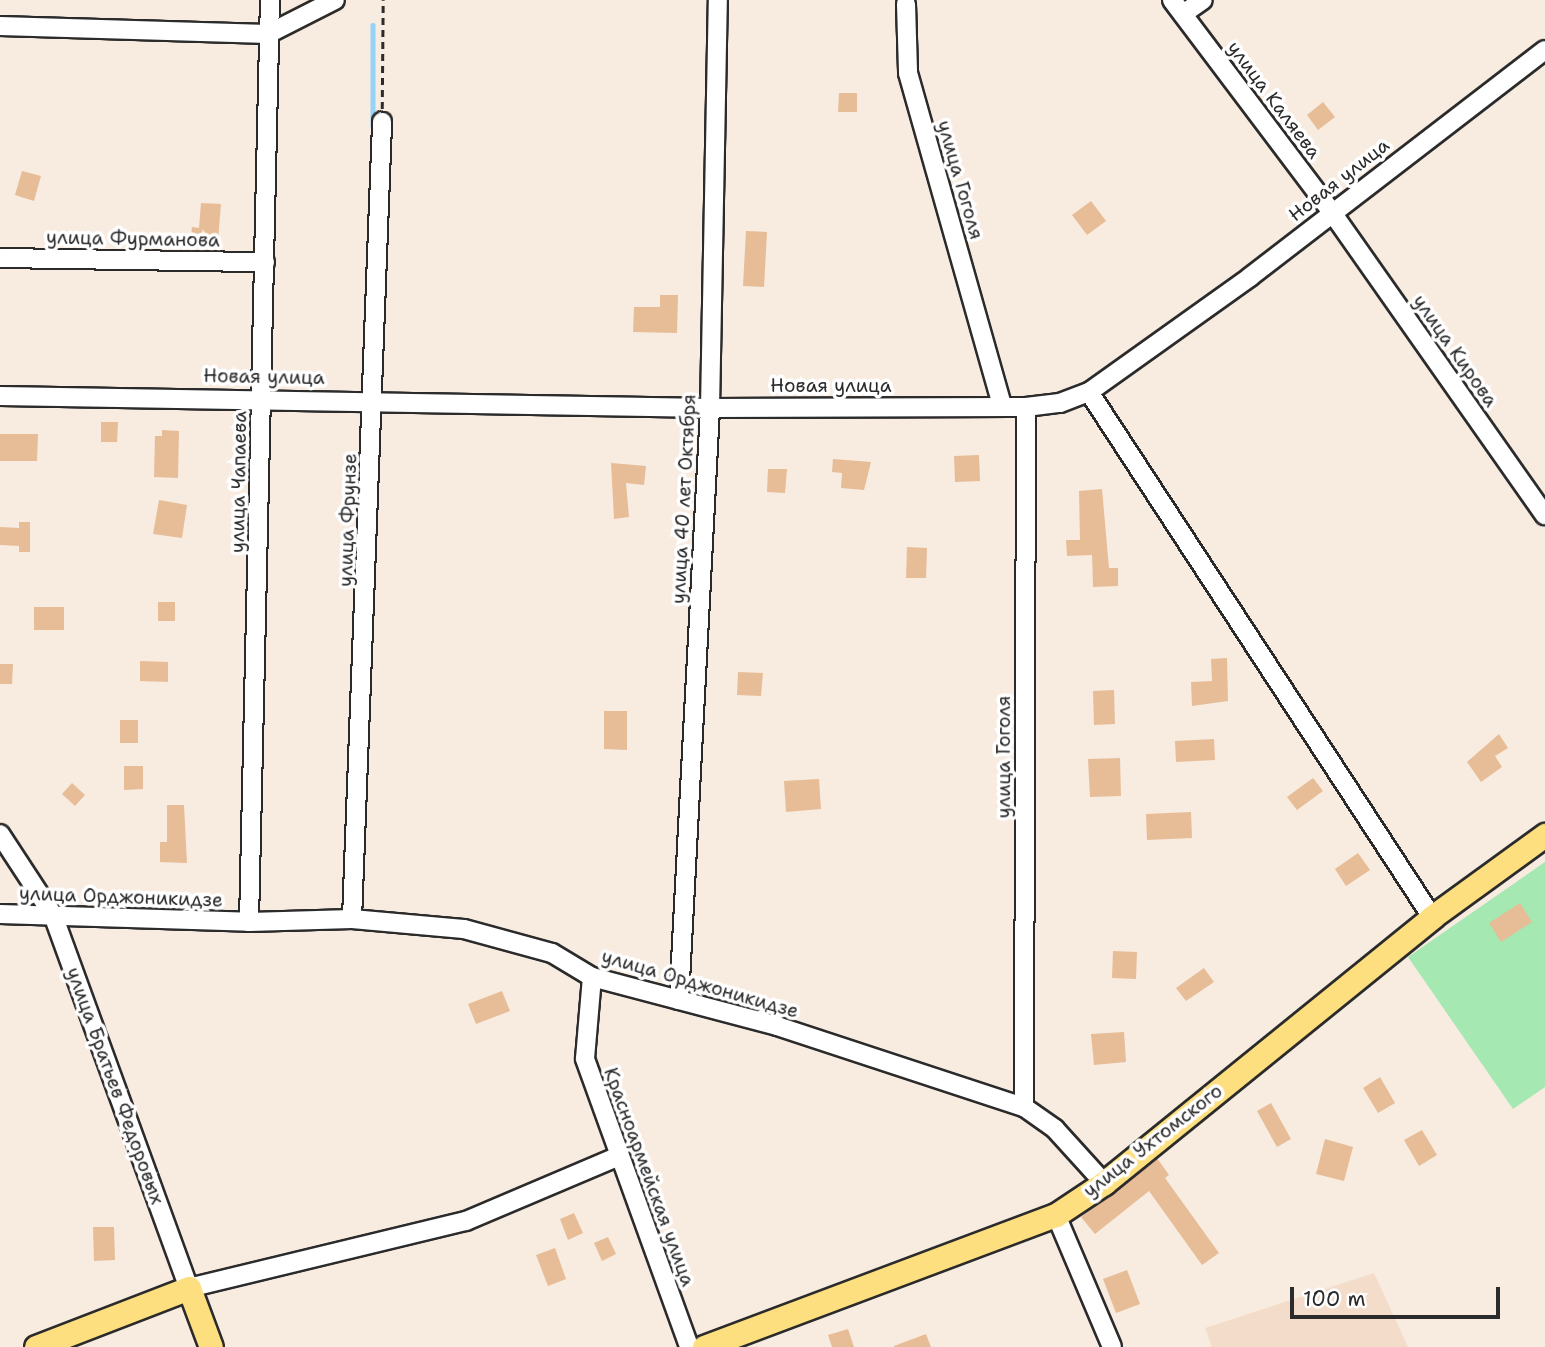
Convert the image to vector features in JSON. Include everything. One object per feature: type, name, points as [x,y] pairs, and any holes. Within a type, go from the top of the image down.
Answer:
[{"type":"main road","name":"улица Ухтомского","points":[[704,1347],[1056,1214],[1104,1183],[1432,917],[1545,835]]},
{"type":"main road","points":[[36,1347],[189,1288]]},
{"type":"main road","name":"улица Братьев Федоровых","points":[[189,1288],[211,1347]]},
{"type":"street","name":"улица Чапаева","points":[[249,922],[270,0]]},
{"type":"street","points":[[0,26],[268,34],[335,0]]},
{"type":"street","name":"улица 40 лет Октября","points":[[679,1000],[710,408],[718,0]]},
{"type":"street","name":"улица Каляева","points":[[1203,0],[1177,7],[1331,211]]},
{"type":"street","name":"улица Гоголя","points":[[906,4],[908,73],[1002,406]]},
{"type":"street","name":"Новая улица","points":[[0,396],[262,397],[710,408],[1026,407],[1060,402],[1089,392],[1250,277],[1331,211],[1545,50]]},
{"type":"street","name":"улица Фрунзе","points":[[352,919],[374,400],[382,122]]},
{"type":"street","name":"улица Кирова","points":[[1331,211],[1545,516]]},
{"type":"street","name":"улица Фурманова","points":[[0,258],[265,262]]},
{"type":"street","points":[[1089,392],[1432,917]]},
{"type":"street","name":"улица Гоголя","points":[[1024,1107],[1026,407]]},
{"type":"street","name":"улица Братьев Федоровых","points":[[0,834],[53,915],[189,1288]]},
{"type":"street","name":"улица Орджоникидзе","points":[[0,914],[249,922],[352,919],[464,929],[552,953],[592,977],[777,1026],[1024,1107],[1055,1129],[1104,1183]]},
{"type":"street","name":"Красноармейская улица","points":[[592,977],[585,1059],[689,1347]]},
{"type":"street","points":[[189,1288],[466,1221],[619,1156]]},
{"type":"street","points":[[1056,1214],[1112,1347]]},
{"type":"path","points":[[382,122],[383,0]]},
{"type":"shaded area","points":[[1374,1273],[1408,1347],[1212,1347],[1205,1328]]},
{"type":"green space","points":[[1545,862],[1545,1087],[1513,1109],[1408,957]]},
{"type":"building","points":[[839,93],[857,93],[857,112],[838,112]]},
{"type":"building","points":[[1323,102],[1335,117],[1318,130],[1307,115]]},
{"type":"building","points":[[22,171],[41,176],[34,201],[15,195]]},
{"type":"building","points":[[1091,201],[1106,221],[1087,235],[1072,215]]},
{"type":"building","points":[[201,203],[221,204],[218,240],[191,238],[192,227],[199,228]]},
{"type":"building","points":[[746,231],[767,232],[764,287],[743,286]]},
{"type":"building","points":[[660,295],[678,295],[677,333],[633,332],[634,307],[660,307]]},
{"type":"building","points":[[101,422],[118,422],[117,442],[101,442]]},
{"type":"building","points":[[162,430],[179,431],[178,478],[154,477],[155,436],[162,436]]},
{"type":"building","points":[[0,434],[38,434],[37,461],[0,461]]},
{"type":"building","points":[[979,455],[980,481],[955,482],[954,456]]},
{"type":"building","points":[[833,459],[871,462],[864,490],[841,488],[842,473],[832,472]]},
{"type":"building","points":[[611,463],[646,466],[644,485],[626,483],[629,517],[614,519]]},
{"type":"building","points":[[768,469],[787,469],[785,493],[767,492]]},
{"type":"building","points":[[1102,489],[1109,568],[1118,568],[1118,586],[1093,587],[1092,555],[1067,556],[1066,540],[1080,540],[1079,491]]},
{"type":"building","points":[[159,500],[187,505],[182,538],[153,534]]},
{"type":"building","points":[[19,522],[30,522],[30,552],[19,552],[19,546],[0,545],[0,527],[19,528]]},
{"type":"building","points":[[907,547],[927,548],[926,578],[906,578]]},
{"type":"building","points":[[158,602],[175,602],[175,621],[158,621]]},
{"type":"building","points":[[34,607],[64,607],[64,630],[34,630]]},
{"type":"building","points":[[1227,658],[1228,701],[1192,706],[1191,682],[1212,681],[1211,659]]},
{"type":"building","points":[[140,661],[168,662],[168,682],[140,681]]},
{"type":"building","points":[[0,664],[13,664],[12,684],[0,684]]},
{"type":"building","points":[[738,672],[763,673],[761,696],[737,695]]},
{"type":"building","points":[[1114,690],[1115,724],[1094,725],[1093,691]]},
{"type":"building","points":[[604,711],[627,711],[627,750],[604,749]]},
{"type":"building","points":[[120,720],[138,720],[138,743],[120,743]]},
{"type":"building","points":[[1499,734],[1508,748],[1495,756],[1502,767],[1481,782],[1467,762]]},
{"type":"building","points":[[1214,739],[1215,760],[1176,762],[1175,741]]},
{"type":"building","points":[[1120,758],[1121,796],[1090,797],[1088,759]]},
{"type":"building","points":[[124,766],[143,766],[143,789],[124,790]]},
{"type":"building","points":[[1313,778],[1323,791],[1297,810],[1287,797]]},
{"type":"building","points":[[819,779],[821,809],[786,812],[784,781]]},
{"type":"building","points":[[72,783],[85,795],[75,806],[62,794]]},
{"type":"building","points":[[167,805],[184,805],[187,863],[160,862],[160,842],[167,842]]},
{"type":"building","points":[[1191,812],[1192,838],[1147,840],[1146,814]]},
{"type":"building","points":[[1358,853],[1370,870],[1346,886],[1335,869]]},
{"type":"building","points":[[1520,903],[1532,922],[1501,942],[1489,923]]},
{"type":"building","points":[[1113,951],[1137,952],[1136,979],[1112,978]]},
{"type":"building","points":[[1204,968],[1214,982],[1186,1001],[1176,988]]},
{"type":"building","points":[[502,991],[510,1011],[476,1024],[468,1004]]},
{"type":"building","points":[[1124,1032],[1126,1062],[1094,1065],[1091,1034]]},
{"type":"building","points":[[1380,1077],[1395,1103],[1378,1113],[1363,1088]]},
{"type":"building","points":[[1271,1103],[1291,1139],[1277,1147],[1257,1111]]},
{"type":"building","points":[[1422,1130],[1437,1155],[1419,1166],[1404,1140]]},
{"type":"building","points":[[1325,1139],[1353,1147],[1344,1181],[1316,1174]]},
{"type":"building","points":[[1157,1158],[1169,1175],[1165,1178],[1219,1253],[1202,1265],[1149,1191],[1095,1234],[1081,1217]]},
{"type":"building","points":[[574,1213],[583,1233],[568,1240],[560,1219]]},
{"type":"building","points":[[93,1227],[114,1227],[115,1260],[94,1261]]},
{"type":"building","points":[[608,1237],[616,1254],[602,1261],[594,1243]]},
{"type":"building","points":[[555,1248],[566,1279],[548,1286],[536,1255]]},
{"type":"building","points":[[1127,1270],[1140,1304],[1116,1313],[1103,1279]]},
{"type":"building","points":[[848,1329],[854,1347],[832,1347],[828,1335]]},
{"type":"building","points":[[926,1334],[931,1347],[894,1347],[894,1346]]},
{"type":"waterway","points":[[373,25],[373,126]]}]
